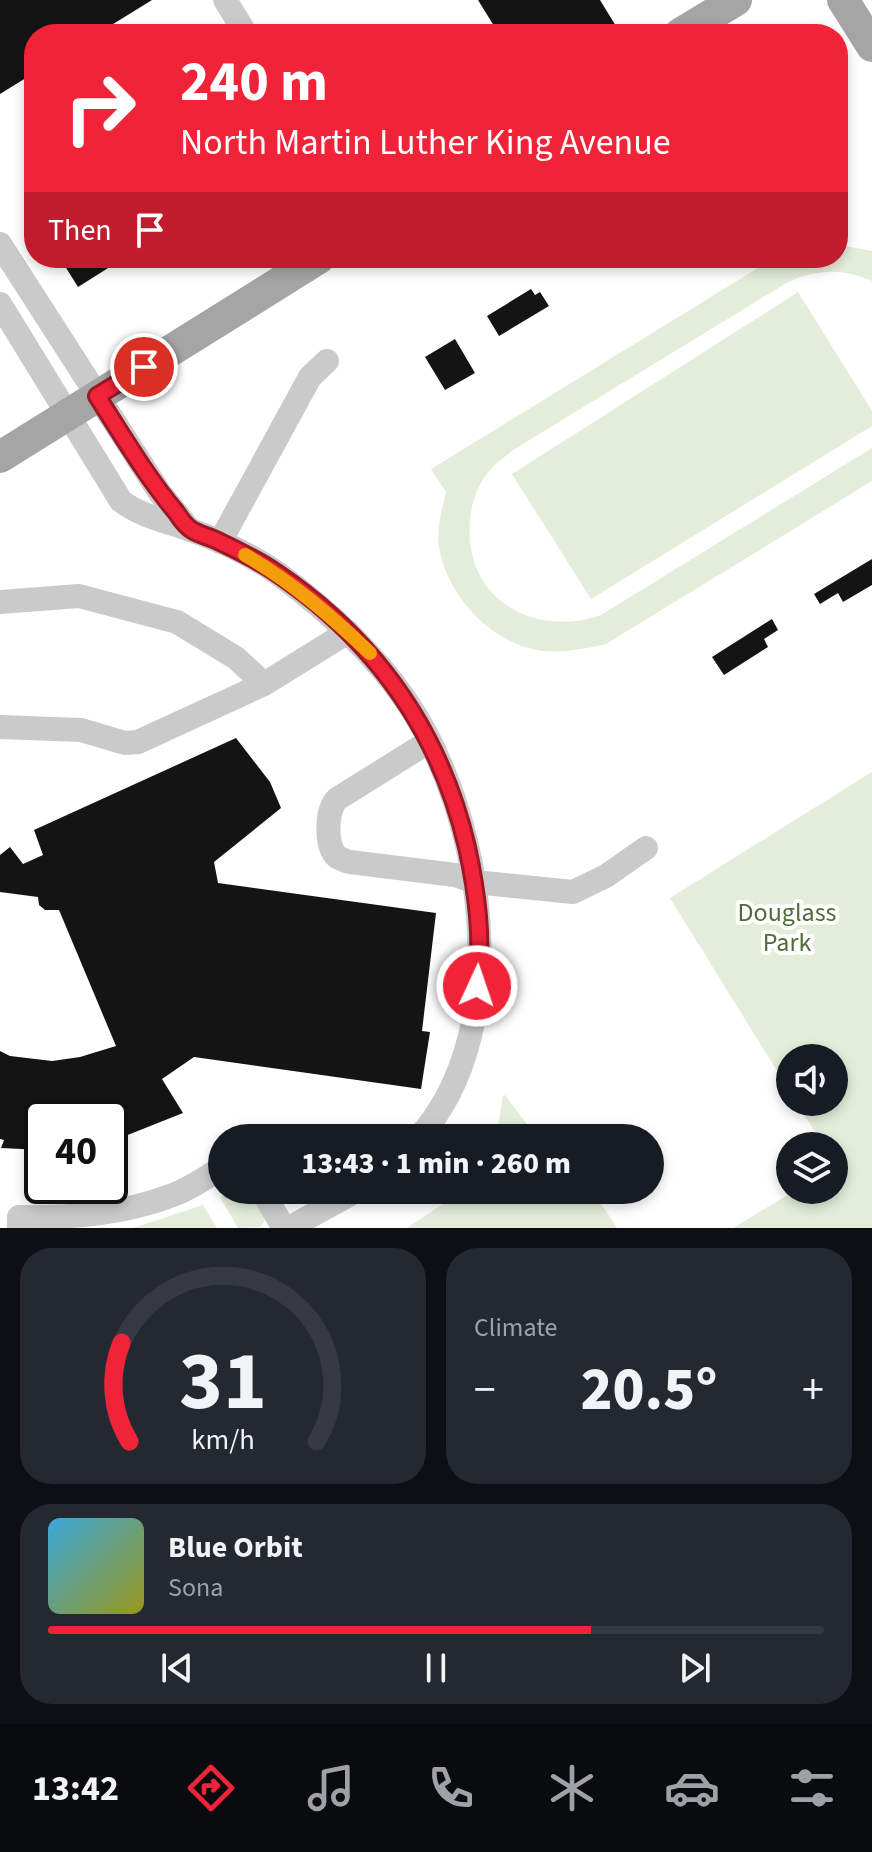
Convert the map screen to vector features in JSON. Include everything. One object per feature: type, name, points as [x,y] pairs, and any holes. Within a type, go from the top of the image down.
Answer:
[{"type":"main road","points":[[696,24],[736,0]]},
{"type":"main road","points":[[843,0],[872,46]]},
{"type":"main road","points":[[0,457],[303,268]]},
{"type":"street","points":[[225,0],[240,24]]},
{"type":"street","points":[[0,244],[160,493],[190,530]]},
{"type":"street","points":[[0,304],[121,501],[136,512],[220,542],[277,573],[348,632],[381,667],[430,741],[456,803],[475,882],[479,906],[479,968],[465,1053],[452,1089],[428,1124]]},
{"type":"street","points":[[220,542],[310,377],[327,361]]},
{"type":"street","points":[[0,602],[79,596],[177,622],[236,658],[264,684]]},
{"type":"street","points":[[0,727],[81,730],[125,743],[138,742],[264,684],[348,632]]},
{"type":"street","points":[[430,741],[330,806],[328,816],[333,849],[338,858],[455,875],[475,882],[573,892],[606,876],[646,848]]},
{"type":"street","points":[[19,1228],[19,1217],[77,1218],[109,1212],[174,1195],[208,1176]]},
{"type":"street","points":[[271,1204],[287,1228],[331,1204]]},
{"type":"green space","points":[[848,247],[872,251],[872,281],[851,274],[830,272],[788,282],[513,450],[482,480],[470,521],[471,548],[478,572],[490,591],[507,606],[528,616],[551,621],[576,621],[601,615],[872,448],[872,481],[606,644],[563,651],[537,650],[503,637],[473,614],[461,599],[444,565],[438,533],[446,492],[431,469],[758,268],[848,268]]},
{"type":"green space","points":[[798,292],[872,411],[872,426],[591,599],[512,474]]},
{"type":"green space","name":"Douglass Park","points":[[872,772],[872,1228],[733,1228],[776,1202],[848,1204],[848,1132],[815,1132],[805,1116],[848,1116],[848,1044],[776,1044],[776,1069],[670,898]]},
{"type":"green space","points":[[505,1095],[527,1124],[498,1124]]},
{"type":"green space","points":[[224,1204],[257,1204],[265,1220],[261,1227],[238,1228]]},
{"type":"green space","points":[[443,1204],[601,1204],[617,1228],[407,1228]]},
{"type":"green space","points":[[203,1205],[217,1228],[133,1228]]},
{"type":"building","points":[[0,0],[152,0],[113,24],[24,24],[24,79],[0,94]]},
{"type":"building","points":[[478,0],[600,0],[615,24],[493,24]]},
{"type":"building","points":[[66,268],[108,268],[78,287]]},
{"type":"building","points":[[531,289],[535,295],[540,292],[549,306],[499,336],[487,316]]},
{"type":"building","points":[[455,339],[475,373],[445,390],[425,357]]},
{"type":"building","points":[[872,559],[872,585],[843,602],[838,593],[820,604],[814,594]]},
{"type":"building","points":[[772,619],[778,630],[764,639],[768,647],[724,675],[712,657]]},
{"type":"building","points":[[236,738],[270,782],[281,808],[214,862],[218,883],[436,913],[422,1031],[430,1032],[421,1089],[194,1057],[162,1079],[183,1113],[128,1135],[128,1100],[24,1100],[24,1149],[1,1148],[4,1140],[0,1139],[0,1051],[10,1056],[52,1061],[80,1057],[116,1046],[59,910],[45,910],[39,905],[38,897],[0,892],[0,855],[10,847],[23,864],[43,855],[34,830]]},
{"type":"slow traffic","points":[[245,555],[277,573],[370,653]]},
{"type":"route","points":[[144,367],[97,396],[160,493],[190,530],[220,542],[277,573],[348,632],[373,656],[430,741],[456,803],[475,882],[479,906],[477,986]]}]
